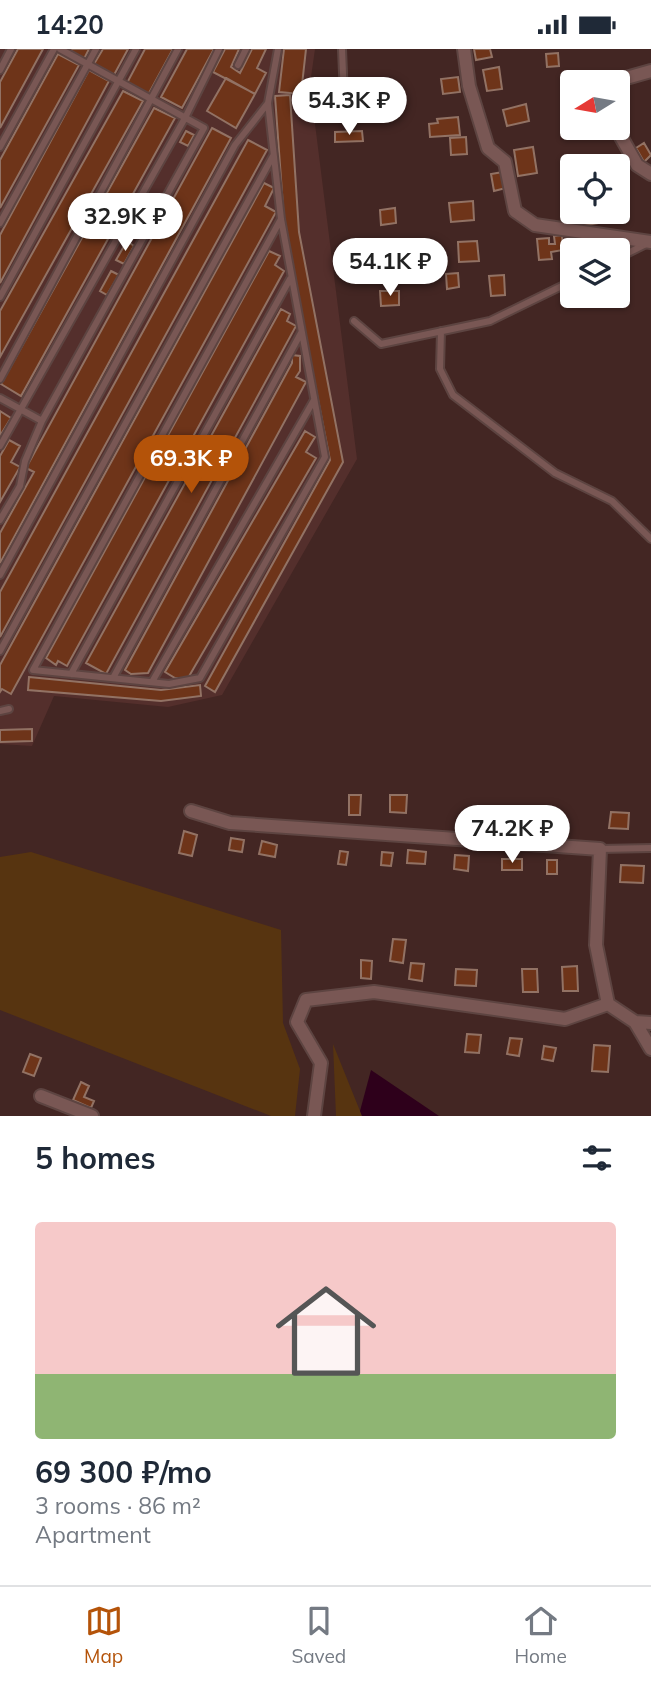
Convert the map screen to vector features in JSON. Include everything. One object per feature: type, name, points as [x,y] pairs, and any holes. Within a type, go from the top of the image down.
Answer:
[{"type":"street","points":[[464,49],[469,86],[488,148],[505,162],[515,211],[535,225],[650,242]]},
{"type":"street","points":[[630,77],[651,71]]},
{"type":"street","points":[[623,140],[637,165],[651,174]]},
{"type":"street","points":[[191,811],[230,823],[600,849],[596,945],[608,1004],[635,1022],[651,1049]]},
{"type":"street","points":[[314,1116],[321,1063],[297,1022],[306,1000],[374,992],[565,1019],[608,1004]]},
{"type":"street","points":[[635,1022],[651,1023]]},
{"type":"street","points":[[41,1096],[92,1116]]},
{"type":"lane","points":[[0,70],[11,49]]},
{"type":"lane","points":[[0,147],[54,49]]},
{"type":"lane","points":[[0,520],[20,486],[25,461],[42,421],[204,128],[60,49]]},
{"type":"lane","points":[[0,223],[96,49]]},
{"type":"lane","points":[[0,297],[136,49]]},
{"type":"lane","points":[[0,379],[178,49]]},
{"type":"lane","points":[[0,446],[185,118],[219,49]]},
{"type":"lane","points":[[238,65],[246,49]]},
{"type":"lane","points":[[278,49],[268,103],[281,219],[325,457],[200,678],[169,684],[33,670],[281,219]]},
{"type":"lane","points":[[342,49],[344,97]]},
{"type":"lane","points":[[0,575],[235,145],[268,103]]},
{"type":"lane","points":[[0,651],[274,155]]},
{"type":"lane","points":[[630,252],[650,242]]},
{"type":"lane","points":[[71,674],[290,279]]},
{"type":"lane","points":[[354,321],[381,344],[490,321],[560,287]]},
{"type":"lane","points":[[441,331],[440,369],[453,395],[555,473],[612,501],[651,539]]},
{"type":"lane","points":[[113,678],[301,333]]},
{"type":"lane","points":[[0,398],[42,421]]},
{"type":"lane","points":[[152,682],[314,400]]},
{"type":"lane","points":[[0,711],[9,709]]},
{"type":"lane","points":[[600,849],[651,848]]},
{"type":"shaded area","points":[[0,49],[315,49],[310,84],[357,459],[222,695],[168,707],[54,696],[32,746],[0,744]]},
{"type":"shaded area","points":[[31,852],[281,930],[283,1023],[300,1069],[295,1116],[271,1116],[0,1010],[0,857]]},
{"type":"shaded area","points":[[333,1044],[360,1111],[362,1116],[336,1116]]},
{"type":"shaded area","points":[[371,1070],[439,1116],[362,1116],[360,1111]]},
{"type":"building","points":[[18,49],[43,49],[0,128],[0,82]]},
{"type":"building","points":[[66,49],[89,49],[84,59]]},
{"type":"building","points":[[103,49],[128,49],[114,75],[94,64]]},
{"type":"building","points":[[145,49],[173,49],[148,95],[127,83]]},
{"type":"building","points":[[187,49],[214,49],[182,108],[161,97]]},
{"type":"building","points":[[225,49],[239,49],[231,67],[240,73],[252,49],[266,49],[257,68],[266,73],[255,94],[213,72]]},
{"type":"building","points":[[284,49],[306,49],[301,94],[279,92]]},
{"type":"building","points":[[474,49],[490,49],[492,57],[476,60]]},
{"type":"building","points":[[558,53],[559,66],[547,67],[546,54]]},
{"type":"building","points":[[58,54],[79,65],[0,208],[0,160]]},
{"type":"building","points":[[499,67],[502,89],[487,91],[483,70]]},
{"type":"building","points":[[89,70],[109,81],[0,283],[0,235]]},
{"type":"building","points":[[458,77],[460,92],[443,94],[441,79]]},
{"type":"building","points":[[226,78],[255,94],[236,128],[207,111]]},
{"type":"building","points":[[123,91],[143,101],[0,357],[0,311]]},
{"type":"building","points":[[290,95],[299,232],[343,462],[215,692],[205,686],[330,460],[285,234],[275,96]]},
{"type":"building","points":[[526,104],[529,121],[507,126],[503,110]]},
{"type":"building","points":[[154,108],[175,118],[21,396],[1,384]]},
{"type":"building","points":[[458,117],[460,135],[430,137],[429,124],[438,123],[437,119]]},
{"type":"building","points":[[212,128],[231,138],[0,563],[0,533],[34,472],[26,468]]},
{"type":"building","points":[[186,131],[194,135],[188,146],[180,142]]},
{"type":"building","points":[[362,131],[363,141],[335,142],[335,132]]},
{"type":"building","points":[[466,137],[467,154],[451,155],[450,138]]},
{"type":"building","points":[[248,140],[267,150],[0,637],[0,592]]},
{"type":"building","points":[[644,143],[651,155],[644,162],[636,148]]},
{"type":"building","points":[[533,147],[537,173],[518,176],[514,150]]},
{"type":"building","points":[[503,172],[506,188],[494,191],[491,174]]},
{"type":"building","points":[[264,183],[274,188],[265,206],[276,212],[11,694],[2,689],[0,692],[0,665]]},
{"type":"building","points":[[473,201],[474,220],[451,222],[449,203]]},
{"type":"building","points":[[395,208],[396,223],[381,225],[380,210]]},
{"type":"building","points":[[142,211],[150,215],[144,226],[136,222]]},
{"type":"building","points":[[562,235],[560,250],[551,252],[552,259],[539,260],[537,239],[549,238],[549,244],[555,244],[554,236]]},
{"type":"building","points":[[127,241],[134,246],[124,264],[116,260]]},
{"type":"building","points":[[477,241],[479,261],[459,262],[458,242]]},
{"type":"building","points":[[405,246],[427,246],[427,264],[404,264]]},
{"type":"building","points":[[269,251],[280,256],[275,265],[284,271],[67,666],[58,661],[56,665],[46,658]]},
{"type":"building","points":[[111,271],[119,275],[107,295],[100,291]]},
{"type":"building","points":[[458,273],[459,287],[447,289],[446,274]]},
{"type":"building","points":[[504,275],[505,295],[491,296],[489,276]]},
{"type":"building","points":[[380,291],[399,291],[399,305],[381,306]]},
{"type":"building","points":[[281,309],[290,314],[287,321],[296,326],[106,674],[86,663]]},
{"type":"building","points":[[292,355],[300,356],[300,371],[296,377],[306,382],[148,673],[131,674],[125,670],[292,363]]},
{"type":"building","points":[[0,411],[11,418],[0,436]]},
{"type":"building","points":[[305,431],[315,437],[306,452],[316,458],[188,678],[175,678],[165,672]]},
{"type":"building","points":[[9,440],[20,446],[11,462],[20,467],[0,502],[0,456]]},
{"type":"building","points":[[29,677],[161,690],[200,685],[201,696],[161,701],[28,690]]},
{"type":"building","points":[[32,729],[32,741],[0,742],[0,730]]},
{"type":"building","points":[[349,795],[361,795],[360,815],[349,815]]},
{"type":"building","points":[[390,795],[407,795],[406,813],[390,812]]},
{"type":"building","points":[[611,812],[629,813],[628,829],[609,828]]},
{"type":"building","points":[[184,831],[197,835],[192,856],[179,853]]},
{"type":"building","points":[[231,838],[244,840],[242,852],[229,850]]},
{"type":"building","points":[[262,841],[277,845],[275,857],[259,854]]},
{"type":"building","points":[[408,850],[426,852],[425,864],[407,863]]},
{"type":"building","points":[[340,851],[348,852],[346,865],[338,864]]},
{"type":"building","points":[[382,852],[393,853],[391,866],[381,865]]},
{"type":"building","points":[[455,855],[469,856],[468,871],[454,869]]},
{"type":"building","points":[[502,859],[522,859],[522,870],[502,870]]},
{"type":"building","points":[[547,860],[557,860],[557,874],[547,874]]},
{"type":"building","points":[[621,865],[644,866],[643,883],[620,882]]},
{"type":"building","points":[[393,939],[406,940],[403,963],[390,961]]},
{"type":"building","points":[[361,960],[372,961],[371,979],[361,978]]},
{"type":"building","points":[[411,963],[424,964],[422,981],[409,979]]},
{"type":"building","points":[[577,966],[578,991],[563,991],[562,967]]},
{"type":"building","points":[[456,969],[477,970],[476,986],[455,985]]},
{"type":"building","points":[[522,969],[537,969],[538,992],[523,992]]},
{"type":"building","points":[[467,1034],[481,1035],[479,1053],[465,1052]]},
{"type":"building","points":[[510,1038],[522,1039],[519,1056],[507,1054]]},
{"type":"building","points":[[594,1045],[610,1046],[608,1072],[592,1071]]},
{"type":"building","points":[[544,1046],[556,1048],[553,1061],[542,1059]]},
{"type":"building","points":[[30,1054],[41,1058],[34,1076],[23,1072]]},
{"type":"building","points":[[81,1082],[89,1086],[84,1097],[94,1101],[91,1108],[73,1100]]}]
